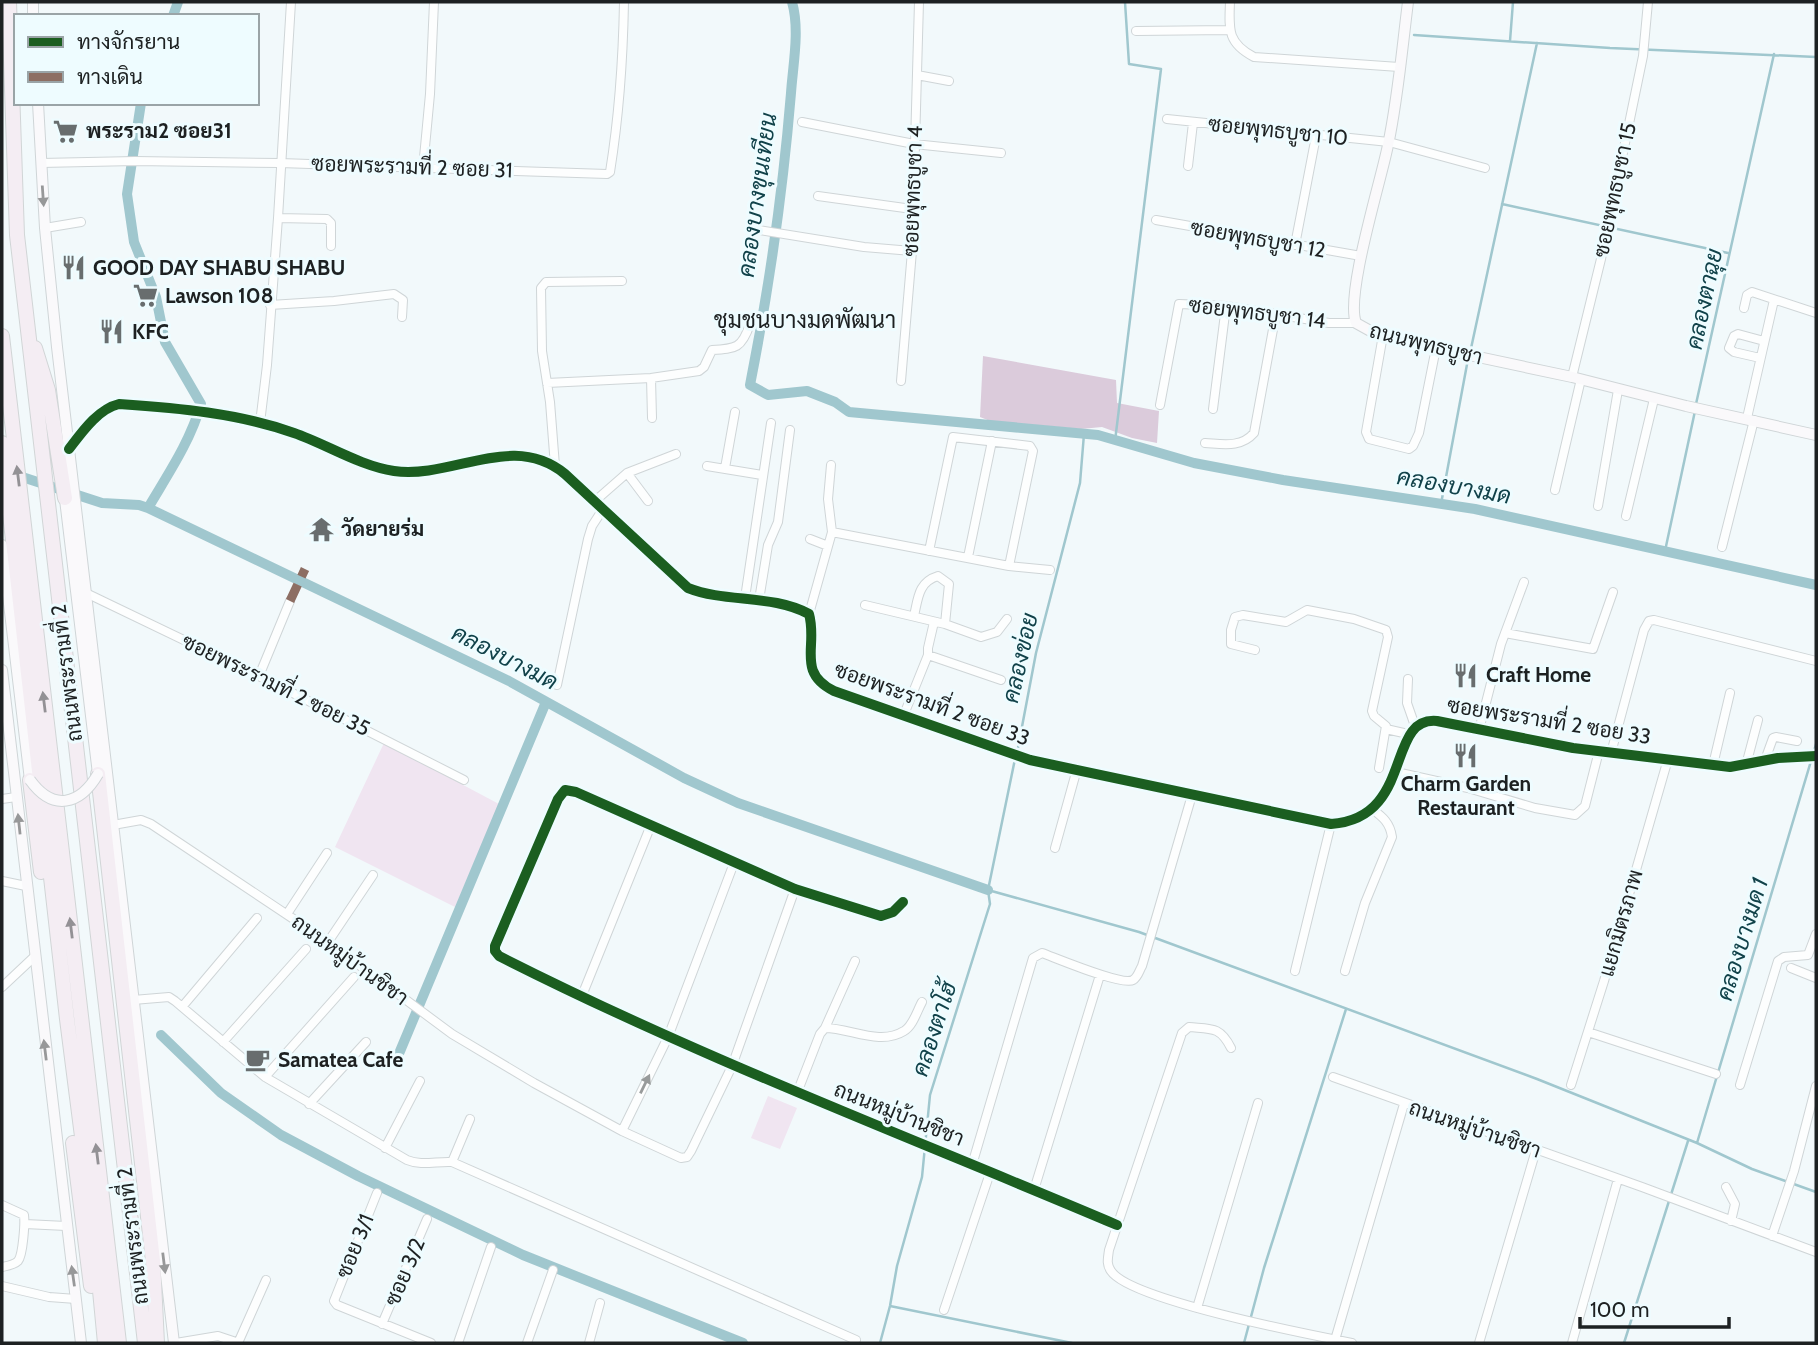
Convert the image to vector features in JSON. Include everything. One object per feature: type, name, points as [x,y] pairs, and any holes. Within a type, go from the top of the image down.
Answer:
[{"type":"highway","name":"ถนนพระรามที่ 2","points":[[9,2],[16,235],[143,1343]]},
{"type":"highway","points":[[2,41],[8,178],[18,294],[143,1343]]},
{"type":"highway","points":[[26,323],[44,373],[65,472],[65,498]]},
{"type":"highway","points":[[2,336],[119,1343]]},
{"type":"highway","name":"ถนนพระรามที่ 2","points":[[2,443],[67,1019],[95,1238],[104,1343]]},
{"type":"highway","points":[[98,774],[153,1261],[157,1343]]},
{"type":"highway","points":[[30,780],[89,1274],[104,1343]]},
{"type":"main road","name":"ถนนพุทธบูชา","points":[[1408,2],[1389,142],[1361,256],[1353,312],[1356,323],[1374,333],[1816,435]]},
{"type":"main road","name":"ถนนพระรามที่ 2","points":[[38,105],[45,228],[69,449],[65,472],[77,513],[175,1343]]},
{"type":"main road","points":[[69,449],[82,432],[113,405],[119,404],[193,411],[260,423],[292,432],[376,466],[396,471],[467,464],[514,454],[530,455],[555,466],[688,588],[698,593],[759,600],[809,614]]},
{"type":"main road","points":[[64,409],[62,433],[65,472]]},
{"type":"main road","points":[[2,545],[30,780],[44,796],[64,801],[84,792],[98,774],[65,498]]},
{"type":"main road","name":"ซอยพระรามที่ 2 ซอย 33","points":[[809,614],[811,662],[814,678],[821,685],[1001,752],[1190,800],[1331,824],[1359,818],[1372,809]]},
{"type":"main road","points":[[2,670],[81,1343]]},
{"type":"main road","name":"ซอยพระรามที่ 2 ซอย 33","points":[[1411,730],[1430,720],[1611,753],[1730,767],[1765,760],[1811,756]]},
{"type":"main road","points":[[1372,809],[1385,793],[1396,772],[1411,730]]},
{"type":"street","points":[[260,423],[278,218],[291,2]]},
{"type":"street","points":[[423,168],[434,2]]},
{"type":"street","name":"ซอยพระรามที่ 2 ซอย 31","points":[[41,163],[135,160],[609,173],[621,82],[624,2]]},
{"type":"street","name":"ซอยพุทธบูชา 4","points":[[901,380],[912,251],[919,2]]},
{"type":"street","points":[[1230,2],[1230,30],[1238,47],[1254,57],[1399,67]]},
{"type":"street","name":"ซอยพุทธบูชา 15","points":[[1555,491],[1645,46],[1647,2]]},
{"type":"street","points":[[1136,31],[1230,30]]},
{"type":"street","points":[[917,75],[948,81]]},
{"type":"street","name":"ซอยพุทธบูชา 10","points":[[1167,119],[1389,142],[1485,168]]},
{"type":"street","points":[[802,122],[914,144],[1001,153]]},
{"type":"street","points":[[1188,166],[1193,123]]},
{"type":"street","points":[[1296,245],[1316,136]]},
{"type":"street","points":[[818,196],[912,209]]},
{"type":"street","points":[[278,218],[327,219],[331,223],[331,246]]},
{"type":"street","name":"ซอยพุทธบูชา 12","points":[[1156,220],[1361,256]]},
{"type":"street","points":[[45,228],[81,222]]},
{"type":"street","points":[[761,230],[864,247],[912,251]]},
{"type":"street","points":[[555,466],[542,351],[543,285],[546,282],[622,281]]},
{"type":"street","points":[[1744,307],[1749,292],[1816,313]]},
{"type":"street","points":[[270,305],[394,294],[402,300],[402,317]]},
{"type":"street","points":[[1721,547],[1774,300]]},
{"type":"street","name":"ซอยพุทธบูชา 14","points":[[1160,405],[1177,305],[1226,306],[1329,323],[1356,323]]},
{"type":"street","points":[[1213,409],[1226,306]]},
{"type":"street","points":[[1205,443],[1238,444],[1254,433],[1276,313]]},
{"type":"street","points":[[547,383],[650,378],[699,371],[704,367],[712,350],[727,350],[740,345],[745,340],[750,324]]},
{"type":"street","points":[[1760,358],[1734,352],[1730,348],[1734,336],[1738,334],[1764,341]]},
{"type":"street","points":[[1383,335],[1366,432],[1369,439],[1382,444],[1409,449],[1413,446],[1419,433],[1436,348]]},
{"type":"street","points":[[650,378],[652,418]]},
{"type":"street","points":[[1598,506],[1618,390]]},
{"type":"street","points":[[1626,516],[1654,399]]},
{"type":"street","points":[[725,468],[735,412]]},
{"type":"street","points":[[745,598],[771,423]]},
{"type":"street","points":[[759,600],[768,545],[778,522],[790,430]]},
{"type":"street","points":[[929,551],[953,437],[1030,446],[1033,450],[1009,566]]},
{"type":"street","points":[[968,557],[992,440]]},
{"type":"street","points":[[557,685],[599,505],[627,473],[676,454]]},
{"type":"street","points":[[809,614],[832,533],[828,499],[831,465]]},
{"type":"street","points":[[707,466],[762,475]]},
{"type":"street","points":[[627,473],[648,501]]},
{"type":"street","points":[[832,533],[1009,566],[1050,570]]},
{"type":"street","points":[[810,539],[828,546]]},
{"type":"street","points":[[914,617],[921,587],[937,576],[949,584],[945,624]]},
{"type":"street","points":[[1479,730],[1505,633],[1524,582]]},
{"type":"street","points":[[1505,633],[1593,649],[1613,592]]},
{"type":"street","name":"ซอยพระรามที่ 2 ซอย 35","points":[[86,593],[259,676],[464,780]]},
{"type":"street","points":[[259,676],[290,601]]},
{"type":"street","points":[[865,605],[945,624],[981,636],[997,632],[1007,619]]},
{"type":"street","points":[[1255,650],[1231,644],[1235,617],[1243,615],[1286,622],[1307,610],[1384,627],[1388,637],[1372,710],[1374,716],[1385,724],[1386,729],[1379,768]]},
{"type":"street","points":[[1611,753],[1648,621],[1654,620],[1816,661]]},
{"type":"street","points":[[903,717],[928,655],[934,622]]},
{"type":"street","points":[[928,655],[1001,680]]},
{"type":"street","points":[[1386,729],[1411,730],[1407,702],[1408,679]]},
{"type":"street","points":[[1713,765],[1730,693]]},
{"type":"street","points":[[1746,765],[1758,720]]},
{"type":"street","points":[[1765,760],[1773,738],[1797,741]]},
{"type":"street","points":[[1396,772],[1479,791],[1535,808],[1575,815],[1584,806],[1599,751]]},
{"type":"street","name":"แยกมิตรภาพ","points":[[1571,1085],[1668,760]]},
{"type":"street","points":[[1055,848],[1076,769]]},
{"type":"street","name":"ถนนหมู่บ้านชิชา","points":[[651,825],[576,792],[565,790],[558,799],[495,946],[499,956],[581,998],[732,1066],[1117,1225]]},
{"type":"street","points":[[2,799],[16,797]]},
{"type":"street","name":"ถนนหมู่บ้านชิชา","points":[[972,1165],[1033,958],[1042,953],[1100,975],[1132,981],[1142,966],[1190,800]]},
{"type":"street","points":[[1345,971],[1365,903],[1392,837],[1385,819],[1372,809]]},
{"type":"street","name":"ถนนหมู่บ้านชิชา","points":[[113,825],[141,820],[151,824],[287,914],[452,1034],[534,1083],[675,1157],[687,1157],[732,1066]]},
{"type":"street","points":[[1295,971],[1331,824]]},
{"type":"street","points":[[581,998],[651,825],[795,889],[881,916],[893,912],[903,902]]},
{"type":"street","points":[[287,914],[327,853]]},
{"type":"street","points":[[622,1131],[668,1037],[734,863]]},
{"type":"street","points":[[327,942],[373,875]]},
{"type":"street","points":[[2,881],[26,886]]},
{"type":"street","points":[[732,1066],[795,889]]},
{"type":"street","points":[[182,1007],[257,918]]},
{"type":"street","points":[[1740,1085],[1778,961],[1784,957],[1808,955],[1816,934]]},
{"type":"street","points":[[223,1042],[306,949]]},
{"type":"street","points":[[2,987],[34,957]]},
{"type":"street","points":[[797,1093],[820,1034],[855,961]]},
{"type":"street","points":[[1791,968],[1816,978]]},
{"type":"street","points":[[1034,1189],[1100,975]]},
{"type":"street","points":[[265,1077],[354,977]]},
{"type":"street","points":[[133,1000],[169,997],[265,1077],[415,1163],[452,1162],[856,1340]]},
{"type":"street","points":[[825,1028],[875,1038],[896,1034],[910,1026],[922,1002]]},
{"type":"street","points":[[1231,1048],[1225,1036],[1213,1029],[1189,1027],[1182,1033],[1117,1225],[1107,1263],[1111,1272],[1119,1279],[1197,1308],[1352,1343]]},
{"type":"street","points":[[1588,1032],[1716,1074]]},
{"type":"street","points":[[309,1104],[366,1042]]},
{"type":"street","name":"ถนนหมู่บ้านชิชา","points":[[1333,1077],[1816,1252]]},
{"type":"street","points":[[385,1148],[420,1081]]},
{"type":"street","points":[[1772,1236],[1794,1171],[1816,1087]]},
{"type":"street","points":[[1197,1308],[1258,1104]]},
{"type":"street","points":[[1335,1340],[1404,1104]]},
{"type":"street","points":[[452,1162],[470,1119]]},
{"type":"street","points":[[1479,1343],[1536,1150]]},
{"type":"street","points":[[944,1310],[990,1172]]},
{"type":"street","points":[[1572,1343],[1618,1179]]},
{"type":"street","points":[[1726,1187],[1735,1204],[1731,1221]]},
{"type":"street","name":"ซอย 3/1","points":[[377,1193],[334,1301],[337,1305],[382,1324]]},
{"type":"street","points":[[2,1205],[24,1215],[25,1224],[20,1258],[15,1264],[2,1267]]},
{"type":"street","name":"ซอย 3/2","points":[[382,1324],[427,1219]]},
{"type":"street","points":[[25,1224],[66,1226]]},
{"type":"street","points":[[458,1343],[491,1247]]},
{"type":"street","points":[[527,1343],[553,1270]]},
{"type":"street","points":[[175,1343],[218,1336],[238,1343],[266,1280]]},
{"type":"street","points":[[2,1286],[49,1297],[76,1299]]},
{"type":"street","points":[[589,1343],[600,1303]]},
{"type":"street","points":[[382,1324],[415,1341],[431,1343]]},
{"type":"shaded area","points":[[983,356],[1116,380],[1117,403],[1159,411],[1157,443],[1132,438],[1102,427],[1081,429],[990,421],[980,417]]},
{"type":"shaded area","points":[[384,743],[499,804],[455,907],[335,847]]},
{"type":"shaded area","points":[[768,1096],[797,1108],[780,1149],[751,1138]]},
{"type":"waterway","points":[[174,14],[178,2]]},
{"type":"waterway","name":"คลองบางมด","points":[[792,2],[796,24],[795,47],[784,166],[750,385],[768,395],[807,391],[835,402],[849,412],[1098,435],[1194,463],[1283,480],[1475,509],[1816,585]]},
{"type":"waterway","points":[[1115,441],[1161,69],[1129,64],[1125,2]]},
{"type":"waterway","points":[[1510,41],[1513,2]]},
{"type":"waterway","points":[[1414,35],[1610,48],[1816,57]]},
{"type":"waterway","points":[[1470,353],[1537,43]]},
{"type":"waterway","name":"คลองตาฉุย","points":[[1696,404],[1774,54]]},
{"type":"waterway","points":[[141,105],[127,194],[134,242],[156,297],[165,342],[201,404],[185,445],[148,508]]},
{"type":"waterway","points":[[1502,204],[1728,253]]},
{"type":"waterway","points":[[1441,504],[1468,359]]},
{"type":"waterway","name":"คลองตาฉุย","points":[[1665,551],[1695,411]]},
{"type":"waterway","name":"คลองข่อย","points":[[1017,753],[1036,653],[1080,483],[1084,434]]},
{"type":"waterway","name":"คลองบางมด","points":[[13,474],[102,503],[148,508],[509,681],[684,778],[738,803],[988,890]]},
{"type":"waterway","points":[[398,1056],[546,702]]},
{"type":"waterway","name":"คลองบางมด 1","points":[[1814,751],[1816,744]]},
{"type":"waterway","name":"คลองตาโฮ้","points":[[880,1343],[897,1266],[922,1177],[930,1095],[990,904],[988,890],[1015,759]]},
{"type":"waterway","name":"คลองบางมด 1","points":[[1697,1143],[1811,761]]},
{"type":"waterway","points":[[988,890],[1139,932],[1537,1079],[1697,1143],[1752,1169],[1816,1192]]},
{"type":"waterway","points":[[1244,1343],[1264,1268],[1346,1009]]},
{"type":"waterway","points":[[161,1035],[221,1093],[281,1135],[358,1176],[523,1255],[743,1343]]},
{"type":"waterway","points":[[1624,1343],[1688,1141]]},
{"type":"waterway","points":[[890,1306],[1072,1343]]},
{"type":"marked path","points":[[290,601],[305,569]]},
{"type":"cycle path","points":[[69,449],[97,416],[119,404],[230,416],[273,426],[369,464],[394,471],[439,469],[503,456],[545,462],[565,474],[688,588],[718,596],[780,604],[809,614],[812,667],[822,684],[834,691],[1030,760],[1331,824],[1358,818],[1376,805],[1388,787],[1410,734],[1421,724],[1437,721],[1573,748],[1730,767],[1778,758],[1816,756]]},
{"type":"cycle path","points":[[903,902],[893,912],[881,916],[795,889],[576,792],[565,790],[558,799],[495,951],[499,956],[575,993],[728,1063],[1117,1225]]},
{"type":"place","name":"พระราม2 ซอย31","points":[[66,131]]},
{"type":"place","name":"GOOD DAY SHABU SHABU","points":[[73,268]]},
{"type":"place","name":"Lawson 108","points":[[145,296]]},
{"type":"place","name":"KFC","points":[[112,332]]},
{"type":"place","name":"วัดยายร่ม","points":[[321,529]]},
{"type":"place","name":"Craft Home","points":[[1466,675]]},
{"type":"place","name":"Charm Garden Restaurant","points":[[1466,755]]},
{"type":"place","name":"Samatea Cafe","points":[[258,1060]]},
{"type":"district","name":"ชุมชนบางมดพัฒนา","points":[[805,320]]},
{"type":"water label","name":"คลองบางขุนเทียน","points":[[757,195]]}]
